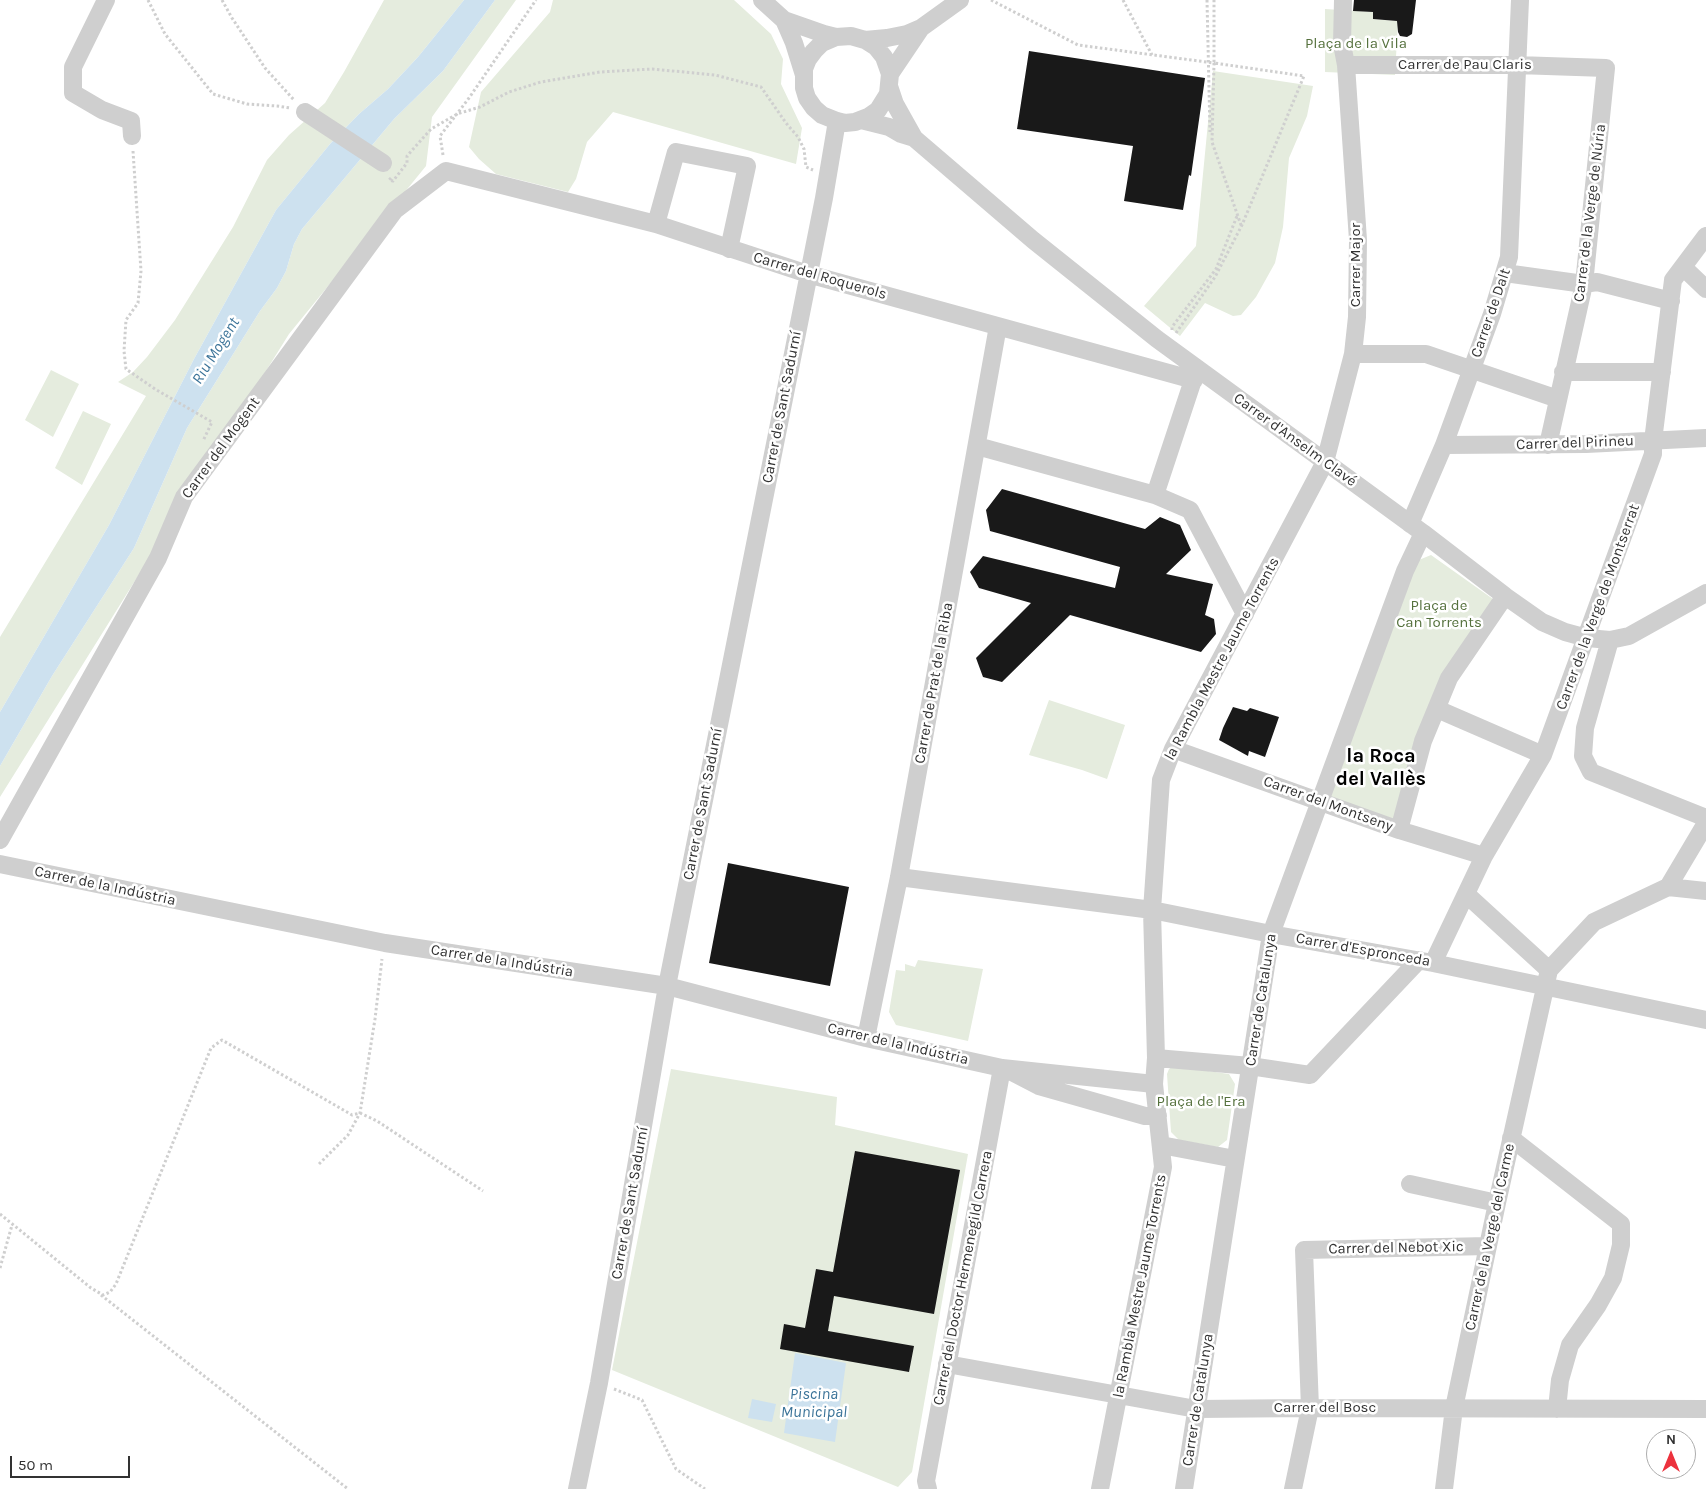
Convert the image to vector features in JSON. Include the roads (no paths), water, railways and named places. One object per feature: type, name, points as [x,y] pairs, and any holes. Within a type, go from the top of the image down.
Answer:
[{"type":"street","points":[[106,0],[73,67],[73,93],[102,110],[131,121],[132,136]]},
{"type":"street","points":[[762,0],[784,20],[836,37],[851,36],[864,40],[876,47],[884,57],[895,104],[914,138]]},
{"type":"street","points":[[864,40],[897,37],[921,28],[960,0]]},
{"type":"street","points":[[1343,0],[1342,44],[1346,65]]},
{"type":"street","name":"Carrer de Dalt","points":[[1416,529],[1509,257],[1520,0]]},
{"type":"street","points":[[784,20],[794,42],[804,75]]},
{"type":"street","points":[[836,37],[822,43],[808,59],[804,69],[804,88],[807,98],[822,115],[837,122],[845,123],[861,120],[878,110],[888,94],[889,80],[921,28]]},
{"type":"street","name":"Carrer de Pau Claris","points":[[1346,65],[1517,65],[1606,68]]},
{"type":"street","name":"Carrer Major","points":[[1325,462],[1353,354],[1357,318],[1358,240],[1346,65]]},
{"type":"street","name":"Carrer de la Verge de Núria","points":[[1548,445],[1584,284],[1606,68]]},
{"type":"street","points":[[305,112],[383,163]]},
{"type":"street","points":[[861,120],[889,127],[901,134],[914,138]]},
{"type":"street","name":"Carrer de Sant Sadurní","points":[[577,1489],[599,1382],[666,986],[837,122]]},
{"type":"street","name":"Carrer d'Anselm Clavé","points":[[914,138],[1033,240],[1157,339],[1196,374],[1325,462],[1542,622],[1565,632],[1587,638],[1610,640],[1629,636],[1706,593]]},
{"type":"street","points":[[656,224],[676,152],[747,166],[729,249]]},
{"type":"street","name":"Carrer del Roquerols","points":[[446,171],[656,224],[808,274],[998,326],[1196,374]]},
{"type":"street","name":"Carrer del Mogent","points":[[0,840],[158,558],[184,497],[395,210],[446,171]]},
{"type":"street","name":"Carrer de la Verge de Montserrat","points":[[1156,1058],[1250,1066],[1310,1075],[1426,962],[1466,894],[1484,856],[1543,755],[1653,454],[1653,440],[1673,280],[1706,236]]},
{"type":"street","points":[[1683,267],[1706,290]]},
{"type":"street","points":[[1505,272],[1584,284],[1597,282],[1671,301]]},
{"type":"street","name":"Carrer de Prat de la Riba","points":[[866,1038],[899,877],[998,326]]},
{"type":"street","points":[[1353,354],[1426,354],[1558,399]]},
{"type":"street","points":[[1563,372],[1662,372]]},
{"type":"street","points":[[1155,495],[1196,374]]},
{"type":"street","name":"Carrer del Pirineu","points":[[1444,444],[1548,445],[1706,438]]},
{"type":"street","points":[[977,446],[1155,495],[1190,510],[1246,614]]},
{"type":"street","name":"la Rambla Mestre Jaume Torrents","points":[[1100,1489],[1163,1167],[1154,1084],[1156,1058],[1152,910],[1161,780],[1173,749],[1325,462]]},
{"type":"street","name":"Carrer de Catalunya","points":[[1184,1489],[1270,934],[1406,571],[1416,529]]},
{"type":"street","points":[[1399,830],[1423,741],[1449,678],[1505,596]]},
{"type":"street","points":[[1610,640],[1585,728],[1583,756],[1592,772],[1706,818]]},
{"type":"street","points":[[1437,709],[1543,755]]},
{"type":"street","name":"Carrer del Montseny","points":[[1173,749],[1399,830],[1484,856]]},
{"type":"street","points":[[1668,888],[1706,823]]},
{"type":"street","name":"Carrer de la Indústria","points":[[0,864],[385,943],[666,986],[866,1038],[1002,1068],[1154,1084]]},
{"type":"street","name":"Carrer d'Espronceda","points":[[899,877],[1152,910],[1270,934],[1426,962],[1547,978],[1706,1020]]},
{"type":"street","points":[[1466,894],[1547,978],[1594,922],[1668,888],[1706,891]]},
{"type":"street","name":"Carrer de la Verge del Carme","points":[[1444,1489],[1454,1408],[1497,1202],[1547,978]]},
{"type":"street","name":"Carrer de la Indústria","points":[[1002,1068],[1039,1086],[1145,1116],[1158,1116]]},
{"type":"street","name":"Carrer del Doctor Hermenegild Carrera","points":[[928,1489],[926,1481],[1002,1068]]},
{"type":"street","points":[[1511,1138],[1621,1224],[1620,1245],[1613,1278],[1598,1305],[1570,1344],[1560,1380],[1557,1409]]},
{"type":"street","points":[[1160,1145],[1234,1165]]},
{"type":"street","points":[[1410,1184],[1497,1202]]},
{"type":"street","name":"Carrer del Nebot Xic","points":[[1310,1408],[1304,1250],[1488,1246]]},
{"type":"street","name":"Carrer del Bosc","points":[[948,1364],[1196,1409],[1706,1409]]},
{"type":"street","points":[[1293,1489],[1310,1408]]},
{"type":"water","name":"Riu Mogent","points":[[464,0],[495,0],[443,71],[394,119],[302,229],[294,244],[286,271],[277,288],[260,311],[187,428],[134,548],[52,676],[0,766],[0,712],[109,525],[194,359],[276,210],[330,144],[359,114],[388,89],[418,57]]},
{"type":"water","name":"Piscina Municipal","points":[[795,1353],[846,1363],[835,1442],[784,1433]]},
{"type":"water","points":[[752,1399],[776,1404],[772,1422],[748,1418]]},
{"type":"district","name":"la Roca del Vallès","points":[[1381,768]]},
{"type":"park label","name":"Plaça de la Vila","points":[[1356,44]]},
{"type":"park label","name":"Plaça de Can Torrents","points":[[1439,614]]},
{"type":"park label","name":"Plaça de l'Era","points":[[1201,1102]]}]
